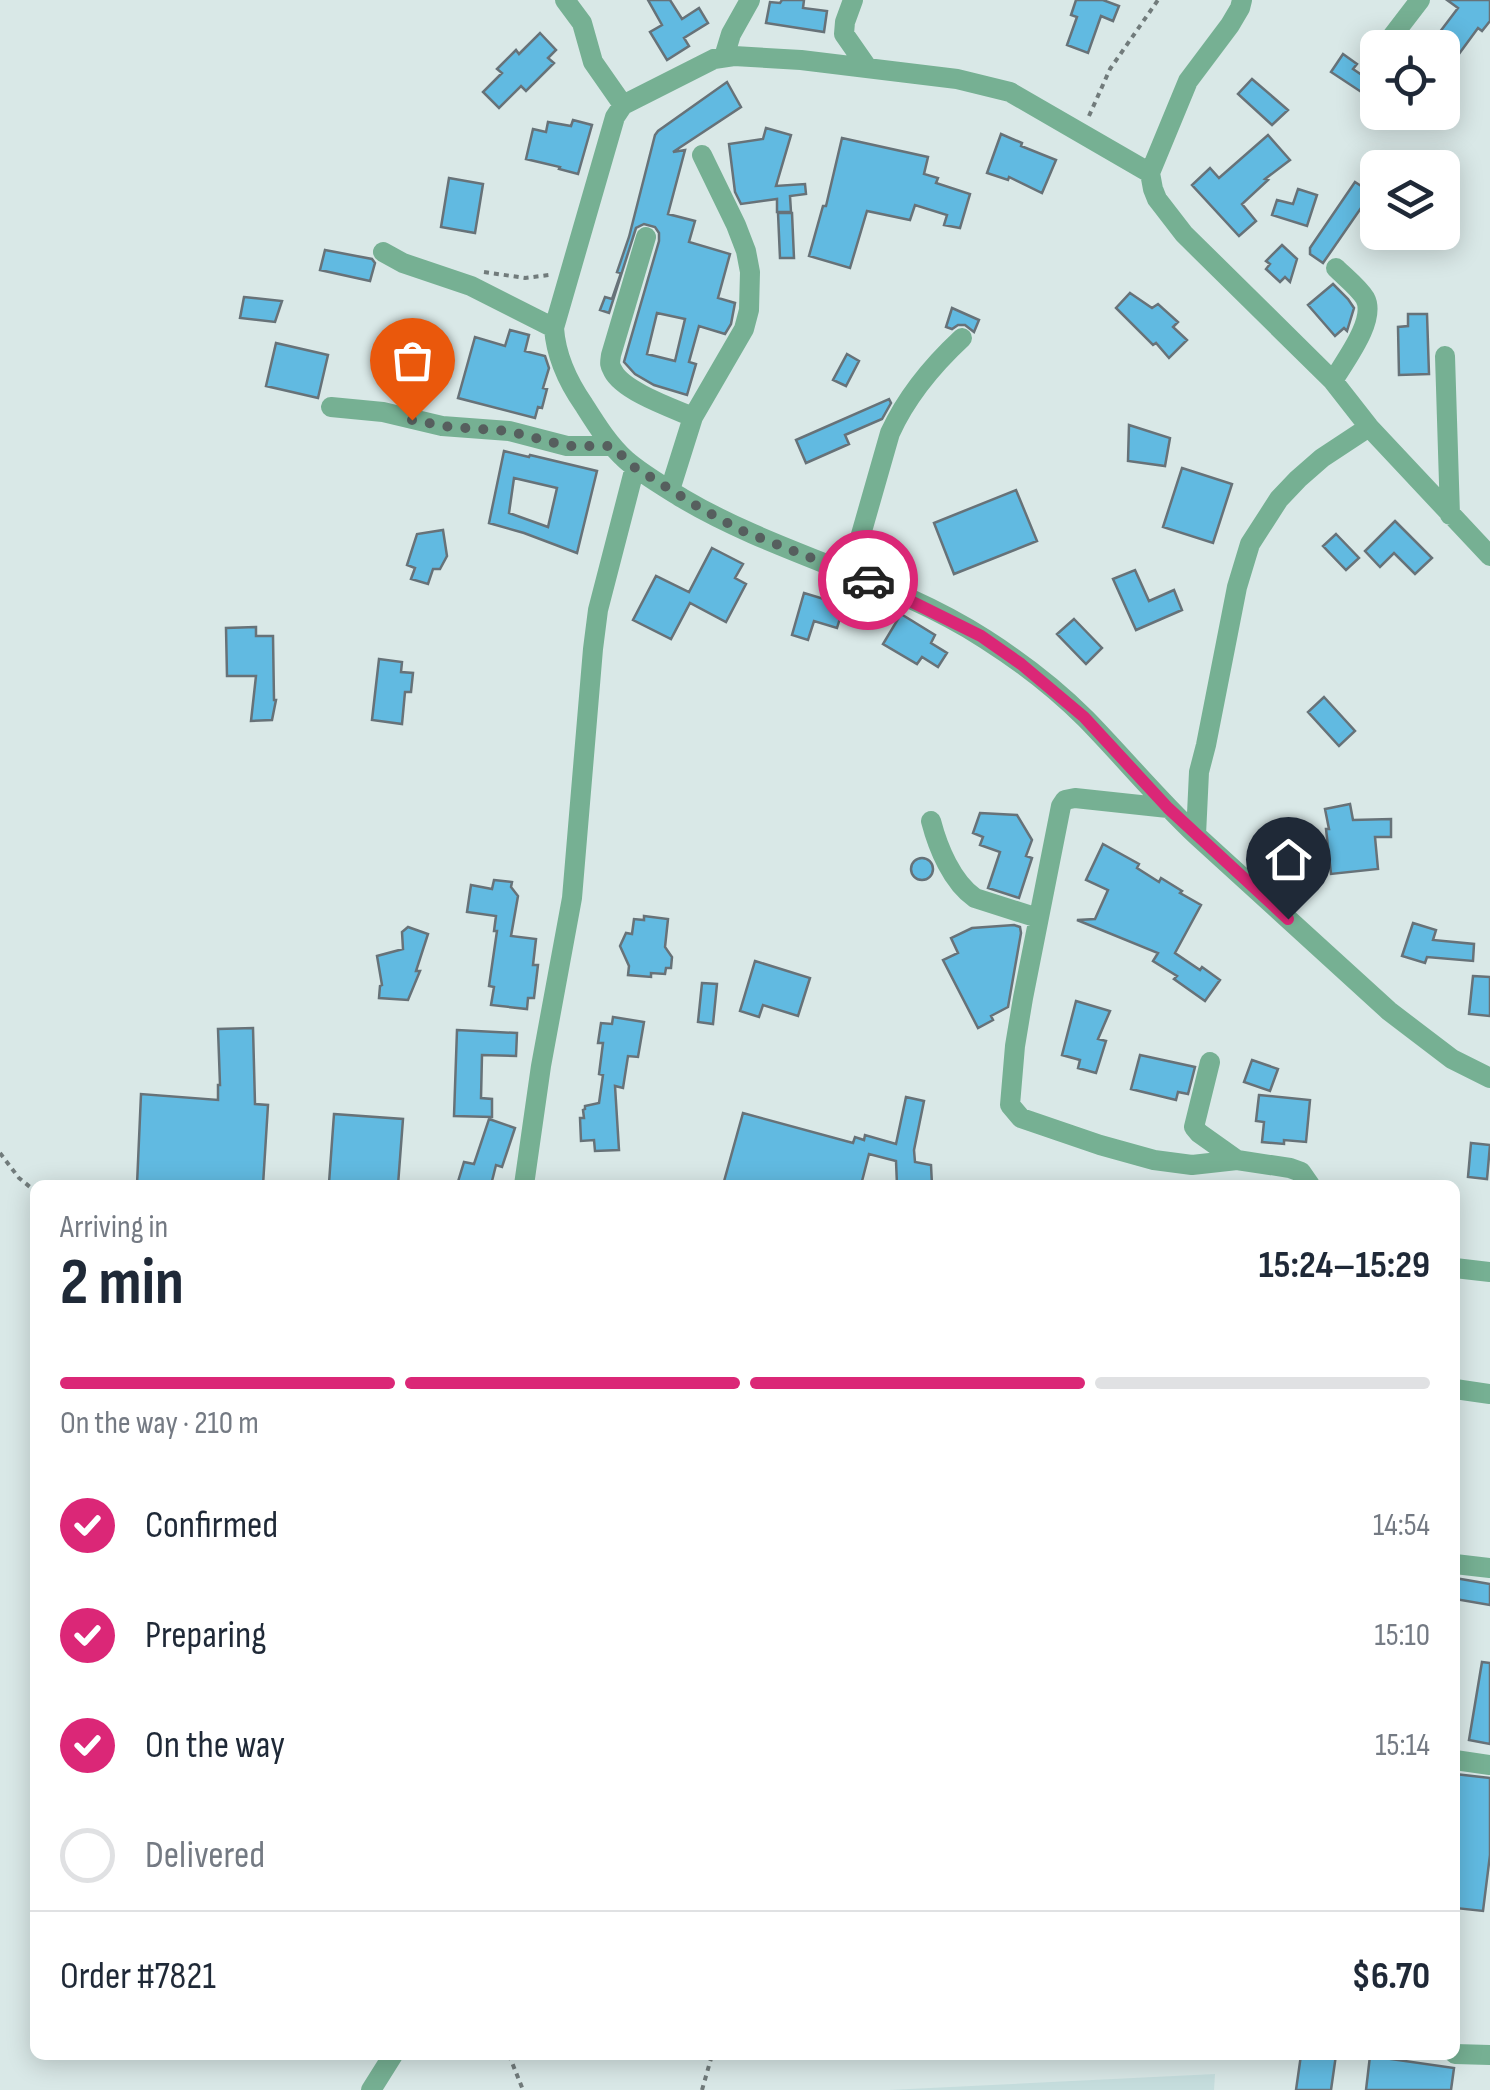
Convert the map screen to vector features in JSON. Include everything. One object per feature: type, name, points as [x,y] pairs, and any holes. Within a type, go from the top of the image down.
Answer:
[{"type":"street","points":[[565,0],[582,23],[593,62],[623,105]]},
{"type":"street","points":[[724,57],[750,0]]},
{"type":"street","points":[[852,0],[844,34],[867,68]]},
{"type":"street","points":[[1242,0],[1230,25],[1188,81],[1150,173],[1157,199],[1184,234],[1333,381],[1370,427],[1490,556]]},
{"type":"street","points":[[1396,30],[1420,0]]},
{"type":"street","points":[[1150,173],[1010,92],[957,79],[867,68],[768,58],[714,60],[623,105],[615,118],[554,328],[558,352],[578,396],[612,446],[634,467],[740,530],[850,572],[981,636],[1021,664],[1084,717],[1196,835],[1389,1011],[1452,1059],[1490,1078]]},
{"type":"street","points":[[670,490],[693,418],[744,329],[748,310],[750,272],[746,251],[702,155]]},
{"type":"street","points":[[646,237],[611,355],[611,369],[636,391],[693,418]]},
{"type":"street","points":[[383,252],[403,263],[471,286],[554,328]]},
{"type":"street","points":[[1333,381],[1363,330],[1368,310],[1364,298],[1336,268]]},
{"type":"street","points":[[850,572],[896,420],[962,338]]},
{"type":"street","points":[[1445,356],[1450,515]]},
{"type":"street","points":[[331,406],[383,412],[442,426],[508,431],[567,446],[612,446]]},
{"type":"street","points":[[1196,835],[1199,772],[1237,588],[1250,544],[1298,479],[1370,427]]},
{"type":"street","points":[[525,1180],[572,898],[598,610],[634,467]]},
{"type":"street","points":[[1168,808],[1074,798],[1065,800],[1059,811],[1015,1046],[1009,1101],[1021,1118],[1154,1160],[1192,1165],[1237,1160],[1296,1170],[1308,1180]]},
{"type":"street","points":[[931,820],[949,867],[967,892],[1038,918]]},
{"type":"street","points":[[1210,1062],[1194,1127],[1237,1160]]},
{"type":"street","points":[[1460,1269],[1490,1272]]},
{"type":"street","points":[[1460,1389],[1490,1394]]},
{"type":"street","points":[[1460,1565],[1490,1568]]},
{"type":"street","points":[[1460,1761],[1490,1765]]},
{"type":"street","points":[[1460,2054],[1490,2055]]},
{"type":"street","points":[[371,2090],[390,2060]]},
{"type":"path","points":[[1082,134],[1110,69],[1158,0]]},
{"type":"path","points":[[477,272],[524,278],[573,269]]},
{"type":"path","points":[[0,1153],[30,1187]]},
{"type":"path","points":[[511,2060],[523,2090]]},
{"type":"path","points":[[702,2090],[711,2060]]},
{"type":"shaded area","points":[[1215,2074],[1214,2090],[889,2090]]},
{"type":"building","points":[[648,0],[670,0],[682,19],[699,8],[708,23],[684,38],[689,46],[667,60],[650,32],[662,25]]},
{"type":"building","points":[[804,0],[803,8],[827,11],[824,32],[766,23],[770,2]]},
{"type":"building","points":[[1076,0],[1103,0],[1119,6],[1113,21],[1101,16],[1088,53],[1067,45],[1077,17],[1071,15]]},
{"type":"building","points":[[1447,0],[1490,0],[1490,21],[1482,31],[1478,28],[1460,53],[1460,30],[1441,30],[1458,8]]},
{"type":"building","points":[[540,33],[556,50],[548,58],[554,63],[526,91],[521,86],[499,108],[483,92],[502,73],[497,69]]},
{"type":"building","points":[[1343,54],[1357,64],[1353,69],[1360,74],[1360,91],[1331,72]]},
{"type":"building","points":[[1252,79],[1288,110],[1272,125],[1238,94]]},
{"type":"building","points":[[727,82],[741,107],[673,152],[685,150],[668,214],[695,221],[689,242],[730,254],[718,298],[735,303],[725,334],[699,326],[689,362],[696,364],[687,395],[654,385],[624,362],[659,241],[655,227],[644,224],[636,228],[609,313],[600,310],[605,297],[612,299],[621,273],[617,272],[658,131]],"holes":[[[657,313],[685,319],[675,361],[647,354]]]},
{"type":"building","points":[[573,120],[592,125],[578,174],[526,159],[533,129],[546,132],[548,122],[571,126]]},
{"type":"building","points":[[766,128],[791,135],[776,186],[805,184],[806,194],[790,196],[791,212],[777,212],[777,199],[741,204],[735,192],[729,144],[763,139]]},
{"type":"building","points":[[1001,134],[1056,160],[1042,193],[1009,177],[1008,180],[987,173]]},
{"type":"building","points":[[1268,135],[1290,160],[1242,204],[1256,221],[1239,236],[1192,185],[1210,168],[1219,178]]},
{"type":"building","points":[[842,138],[928,157],[924,174],[938,178],[936,183],[970,194],[960,228],[944,225],[947,215],[915,205],[910,220],[867,211],[850,268],[809,256]]},
{"type":"building","points":[[449,178],[483,184],[475,233],[441,227]]},
{"type":"building","points":[[1355,182],[1360,185],[1360,209],[1323,263],[1310,254],[1310,248]]},
{"type":"building","points":[[1298,189],[1317,195],[1307,226],[1272,215],[1277,200],[1293,204]]},
{"type":"building","points":[[778,213],[792,213],[794,258],[780,258]]},
{"type":"building","points":[[1282,245],[1297,259],[1290,282],[1285,277],[1280,282],[1266,269],[1270,264],[1266,261]]},
{"type":"building","points":[[325,250],[372,259],[375,263],[370,281],[320,270]]},
{"type":"building","points":[[1333,284],[1354,308],[1347,331],[1344,328],[1335,336],[1308,305]]},
{"type":"building","points":[[1130,293],[1152,308],[1158,304],[1178,322],[1173,327],[1187,340],[1169,358],[1116,308]]},
{"type":"building","points":[[244,297],[282,301],[275,322],[240,318]]},
{"type":"building","points":[[952,308],[979,320],[974,332],[965,325],[946,327]]},
{"type":"building","points":[[1408,314],[1427,314],[1429,374],[1399,375],[1398,327],[1408,326]]},
{"type":"building","points":[[510,330],[529,335],[525,351],[545,356],[549,368],[542,408],[538,407],[535,418],[458,398],[475,337],[505,346]]},
{"type":"building","points":[[276,343],[328,355],[318,398],[266,386]]},
{"type":"building","points":[[847,354],[859,361],[846,386],[833,380]]},
{"type":"building","points":[[889,399],[891,403],[882,419],[845,435],[849,444],[806,463],[796,440]]},
{"type":"building","points":[[1129,425],[1170,438],[1165,466],[1128,461]]},
{"type":"building","points":[[504,451],[597,471],[577,553],[489,523]],"holes":[[[514,478],[557,488],[548,527],[509,513]]]},
{"type":"building","points":[[1182,468],[1232,484],[1213,543],[1163,527]]},
{"type":"building","points":[[1016,490],[1037,541],[954,574],[934,523]]},
{"type":"building","points":[[1395,521],[1432,558],[1415,574],[1394,553],[1380,567],[1365,551]]},
{"type":"building","points":[[443,530],[447,556],[440,569],[433,569],[428,584],[411,579],[415,568],[407,565],[417,534]]},
{"type":"building","points":[[1336,534],[1359,558],[1346,570],[1323,546]]},
{"type":"building","points":[[712,548],[743,564],[735,578],[746,584],[726,622],[690,603],[671,639],[633,620],[656,576],[689,592]]},
{"type":"building","points":[[1135,570],[1149,601],[1174,590],[1182,610],[1136,630],[1113,579]]},
{"type":"building","points":[[804,593],[844,605],[837,628],[814,621],[808,640],[792,635]]},
{"type":"building","points":[[901,614],[935,635],[931,643],[947,653],[938,667],[922,657],[917,664],[883,644]]},
{"type":"building","points":[[1074,619],[1102,648],[1086,664],[1057,634]]},
{"type":"building","points":[[256,627],[256,636],[273,636],[276,700],[272,720],[251,721],[256,676],[227,676],[226,628]]},
{"type":"building","points":[[379,659],[402,662],[401,672],[413,673],[411,692],[405,692],[402,724],[372,720]]},
{"type":"building","points":[[1324,697],[1355,731],[1339,746],[1308,712]]},
{"type":"building","points":[[1350,804],[1353,820],[1391,819],[1391,837],[1375,837],[1378,869],[1331,874],[1325,809]]},
{"type":"building","points":[[980,813],[1017,815],[1032,840],[1026,856],[1032,858],[1019,898],[988,888],[1000,852],[980,845],[983,837],[973,833]]},
{"type":"building","points":[[1103,844],[1201,905],[1175,953],[1220,980],[1205,1001],[1153,961],[1158,953],[1077,920],[1095,919],[1108,890],[1086,880]]},
{"type":"building","points":[[918,858],[926,858],[933,869],[926,880],[918,880],[911,873],[911,865]]},
{"type":"building","points":[[494,880],[512,882],[518,896],[511,936],[536,939],[534,998],[528,998],[527,1009],[491,1005],[494,987],[489,986],[496,916],[467,912],[471,885],[492,889]]},
{"type":"building","points":[[644,916],[668,919],[665,947],[672,957],[671,968],[666,968],[665,974],[628,975],[629,966],[620,946],[626,933],[632,934],[634,919],[644,920]]},
{"type":"building","points":[[1413,923],[1436,930],[1433,940],[1474,944],[1473,961],[1427,957],[1425,963],[1402,956]]},
{"type":"building","points":[[408,927],[428,934],[416,971],[420,971],[408,1000],[379,998],[382,985],[377,956],[403,949],[402,932]]},
{"type":"building","points":[[1020,927],[1021,933],[1008,1007],[978,1028],[943,960],[958,953],[951,938],[972,928]]},
{"type":"building","points":[[755,961],[810,978],[798,1016],[763,1005],[759,1017],[740,1011]]},
{"type":"building","points":[[1473,976],[1490,977],[1490,1016],[1469,1014]]},
{"type":"building","points":[[702,983],[717,984],[713,1024],[698,1022]]},
{"type":"building","points":[[1076,1001],[1110,1011],[1098,1039],[1106,1041],[1096,1073],[1078,1068],[1080,1060],[1062,1055]]},
{"type":"building","points":[[613,1017],[644,1022],[638,1057],[628,1056],[623,1088],[615,1086],[619,1150],[595,1151],[594,1140],[581,1141],[580,1118],[584,1118],[585,1106],[599,1103],[603,1075],[599,1074],[601,1023],[612,1024]]},
{"type":"building","points":[[253,1028],[255,1104],[268,1105],[263,1180],[137,1180],[141,1094],[218,1100],[218,1029]]},
{"type":"building","points":[[457,1030],[517,1033],[516,1056],[482,1055],[481,1098],[492,1099],[492,1117],[454,1116]]},
{"type":"building","points":[[1140,1055],[1195,1067],[1188,1094],[1178,1092],[1176,1100],[1131,1089]]},
{"type":"building","points":[[1252,1060],[1278,1069],[1270,1091],[1244,1082]]},
{"type":"building","points":[[1259,1095],[1310,1100],[1306,1142],[1262,1142],[1264,1122],[1256,1121]]},
{"type":"building","points":[[906,1097],[924,1101],[915,1162],[931,1165],[932,1180],[897,1180],[896,1161],[869,1154],[862,1180],[724,1180],[743,1113],[853,1143],[855,1137],[864,1140],[865,1135],[896,1144]]},
{"type":"building","points":[[334,1114],[403,1119],[398,1180],[329,1180]]},
{"type":"building","points":[[489,1119],[515,1128],[502,1167],[496,1165],[492,1180],[459,1180],[464,1162],[474,1164]]},
{"type":"building","points":[[1471,1143],[1490,1145],[1487,1179],[1468,1177]]},
{"type":"building","points":[[1460,1579],[1490,1584],[1490,1605],[1460,1600]]},
{"type":"building","points":[[1482,1662],[1490,1663],[1490,1744],[1469,1740]]},
{"type":"building","points":[[1460,1775],[1490,1778],[1490,1855],[1483,1911],[1460,1909]]},
{"type":"building","points":[[1300,2060],[1335,2060],[1331,2090],[1296,2090]]},
{"type":"building","points":[[1370,2060],[1454,2068],[1451,2090],[1366,2090]]},
{"type":"way so far","points":[[412,420],[508,431],[567,446],[612,446],[634,467],[740,530],[868,580]]},
{"type":"route","points":[[868,580],[981,636],[1021,664],[1084,717],[1168,808],[1288,919]]}]
